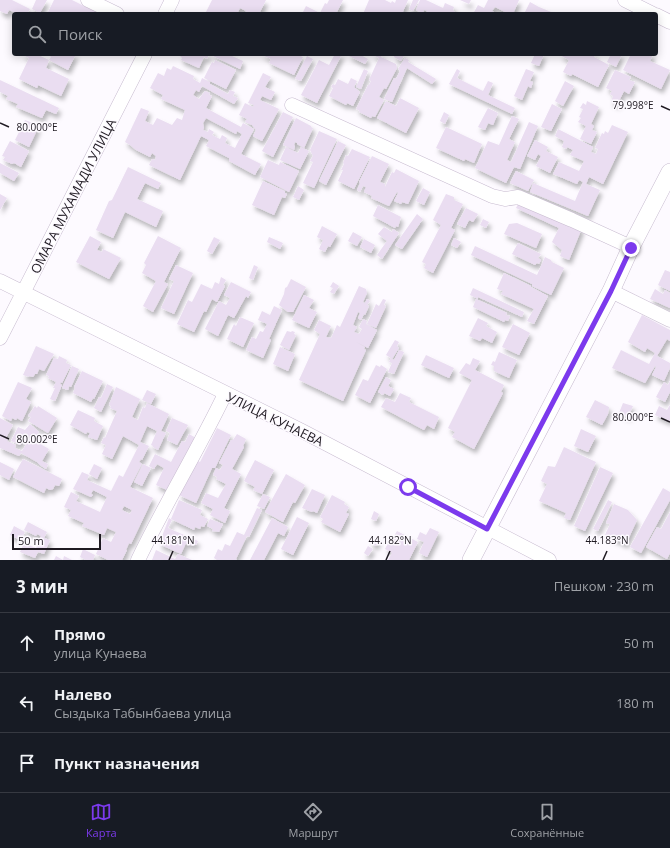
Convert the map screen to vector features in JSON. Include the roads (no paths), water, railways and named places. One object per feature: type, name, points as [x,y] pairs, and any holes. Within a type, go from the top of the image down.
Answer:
[{"type":"street","points":[[88,0],[113,12]]},
{"type":"street","points":[[166,12],[172,0]]},
{"type":"street","points":[[625,0],[649,12]]},
{"type":"street","points":[[658,16],[670,22]]},
{"type":"street","name":"ОМАРА МУХАМАДИ УЛИЦА","points":[[0,338],[144,56]]},
{"type":"street","points":[[292,105],[492,196],[505,199],[518,197],[572,220],[631,248]]},
{"type":"street","points":[[471,560],[611,291],[670,172]]},
{"type":"street","name":"УЛИЦА КУНАЕВА","points":[[0,281],[302,431],[487,529],[549,560]]},
{"type":"street","points":[[611,291],[670,320]]},
{"type":"street","points":[[138,560],[153,529],[206,434],[225,394]]}]
